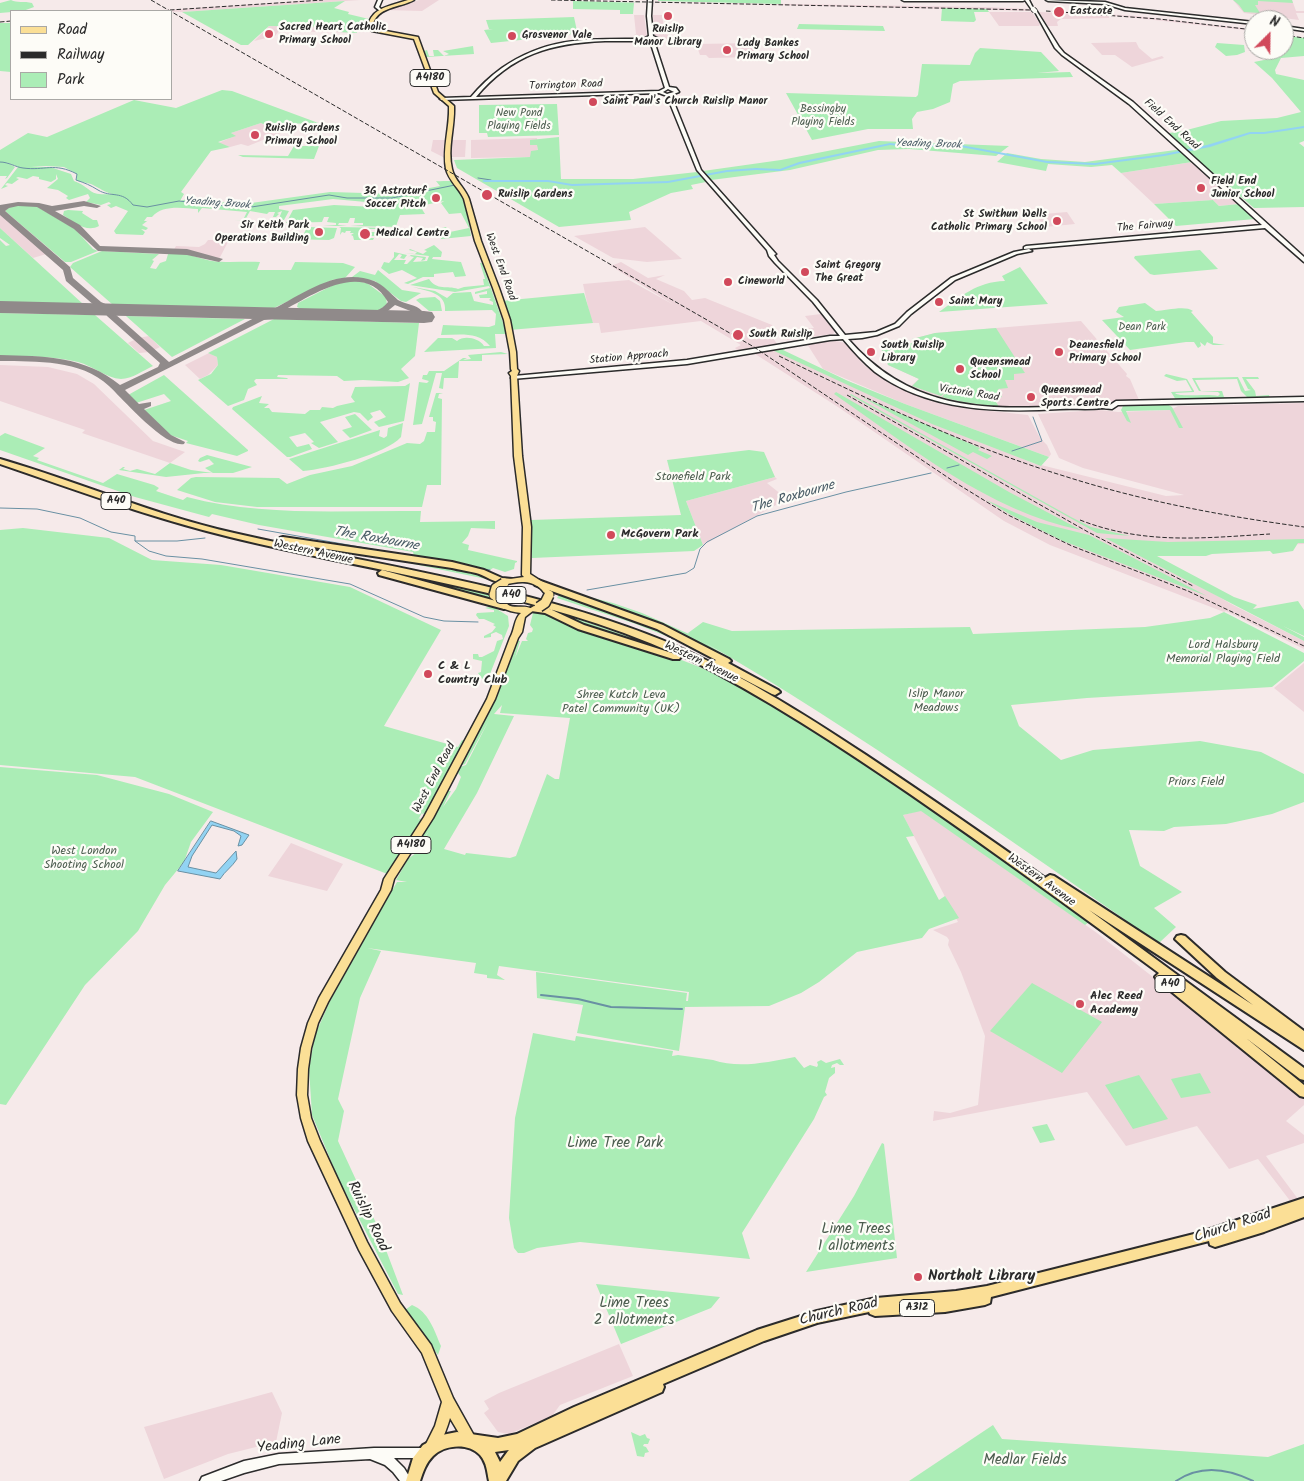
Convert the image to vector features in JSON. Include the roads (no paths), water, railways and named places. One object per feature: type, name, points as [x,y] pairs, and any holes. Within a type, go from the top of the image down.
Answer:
[{"type":"highway","name":"Western Avenue","points":[[0,455],[180,515],[310,548],[462,576],[588,611],[657,635],[700,653],[776,697],[1034,872],[1304,1067]]},
{"type":"highway","name":"Western Avenue","points":[[0,461],[138,508],[233,536],[448,580],[583,615],[685,654],[776,697]]},
{"type":"highway","points":[[252,534],[312,545],[452,565],[507,581]]},
{"type":"highway","points":[[233,536],[402,578],[461,596],[504,606]]},
{"type":"highway","points":[[536,583],[660,627],[725,660],[776,697]]},
{"type":"highway","points":[[534,609],[547,611],[564,620],[597,632],[665,652],[776,697]]},
{"type":"highway","name":"Western Avenue","points":[[1034,872],[1304,1075]]},
{"type":"highway","name":"A40","points":[[1034,872],[1304,1045]]},
{"type":"highway","name":"A40","points":[[1034,872],[1304,1092]]},
{"type":"highway","points":[[1181,939],[1221,975],[1304,1038]]},
{"type":"highway","name":"Church Road","points":[[473,1441],[498,1445],[512,1442],[762,1335],[817,1317],[876,1304],[956,1297],[987,1292],[1198,1239],[1304,1204]]},
{"type":"highway","name":"Church Road","points":[[496,1481],[513,1456],[535,1440],[765,1341],[799,1329],[842,1317],[878,1310],[945,1306],[971,1302],[1188,1249],[1304,1212]]},
{"type":"highway","name":"A312","points":[[427,1451],[446,1440],[473,1441],[490,1455],[494,1463],[496,1481]]},
{"type":"highway","points":[[413,1481],[418,1463],[427,1451]]},
{"type":"main road","points":[[380,10],[412,0]]},
{"type":"main road","name":"West End Road","points":[[380,10],[374,15],[372,28],[416,38],[436,92],[451,108],[449,156],[452,163],[452,175],[470,207],[477,238],[510,330],[518,456],[527,527],[526,574],[546,589],[549,595],[545,603],[521,616],[518,632],[514,636]]},
{"type":"main road","points":[[526,563],[520,576],[496,588],[494,595],[497,601],[504,606],[517,610],[534,609]]},
{"type":"main road","points":[[507,581],[536,583]]},
{"type":"main road","name":"West End Road","points":[[310,1032],[323,1001],[386,890],[389,879],[428,818],[486,708],[514,636],[515,619],[510,610],[504,606]]},
{"type":"main road","name":"Ruislip Road","points":[[310,1032],[302,1069],[302,1096],[306,1118],[314,1141],[384,1286],[396,1307],[427,1349],[448,1402]]},
{"type":"main road","points":[[427,1451],[441,1428],[448,1402]]},
{"type":"main road","name":"A4180","points":[[448,1402],[473,1441]]},
{"type":"street","points":[[380,0],[377,7],[380,10]]},
{"type":"street","name":"Victoria Road","points":[[650,0],[651,38],[660,40],[653,43],[667,88],[677,91],[669,94],[699,170],[770,251],[773,258],[868,363],[886,376],[909,389],[934,398],[1001,409],[1112,407],[1125,404],[1304,399]]},
{"type":"street","points":[[904,0],[1029,4]]},
{"type":"street","points":[[1048,0],[1099,2],[1125,9],[1244,21]]},
{"type":"street","name":"Field End Road","points":[[1029,4],[1056,45],[1077,64],[1131,103],[1304,260]]},
{"type":"street","points":[[474,97],[487,82],[510,64],[526,54],[546,46],[580,41],[644,40],[651,38]]},
{"type":"street","points":[[644,40],[653,43]]},
{"type":"street","points":[[660,92],[662,89],[667,88]]},
{"type":"street","points":[[660,92],[669,94]]},
{"type":"street","name":"Torrington Road","points":[[442,98],[660,92]]},
{"type":"street","name":"The Fairway","points":[[859,336],[884,332],[897,325],[909,313],[953,279],[1027,250],[1266,226]]},
{"type":"street","points":[[846,337],[854,338],[859,336]]},
{"type":"street","points":[[830,338],[859,336]]},
{"type":"street","name":"Station Approach","points":[[514,374],[581,372],[687,362],[846,337]]},
{"type":"street","name":"Yeading Lane","points":[[206,1481],[244,1467],[279,1459],[427,1451]]},
{"type":"street","name":"Yeading Lane","points":[[367,1453],[382,1457],[394,1464],[406,1481]]},
{"type":"water","points":[[211,821],[249,835],[242,845],[238,846],[241,836],[234,831],[212,825],[192,856],[188,867],[216,873],[236,851],[237,859],[220,879],[178,871]]},
{"type":"waterway","name":"Yeading Brook","points":[[484,181],[548,181],[572,185],[668,182],[727,171],[780,170],[799,163],[890,144],[916,147],[950,144],[1047,162],[1095,164],[1164,155],[1208,146],[1250,133],[1264,133],[1304,127]]},
{"type":"waterway","name":"Yeading Brook","points":[[0,162],[31,169],[62,168],[69,170],[77,174],[76,180],[107,194],[125,197],[133,205],[147,207],[179,201],[245,208],[329,195],[347,198],[392,198],[455,185]]},
{"type":"waterway","name":"Yeading Brook","points":[[478,178],[491,180]]},
{"type":"waterway","name":"The Roxbourne","points":[[1012,451],[1042,441],[1033,417]]},
{"type":"waterway","name":"The Roxbourne","points":[[947,468],[959,465]]},
{"type":"waterway","name":"The Roxbourne","points":[[587,590],[686,573],[694,568],[700,549],[707,542],[757,516],[846,492],[931,473]]},
{"type":"waterway","name":"The Roxbourne","points":[[0,508],[37,509],[80,518],[111,532],[135,536],[135,541]]},
{"type":"waterway","name":"The Roxbourne","points":[[258,529],[490,570]]},
{"type":"waterway","name":"The Roxbourne","points":[[135,541],[177,541],[205,538]]},
{"type":"waterway","points":[[135,541],[149,551],[166,556],[202,559],[350,584],[424,617],[444,621],[478,622]]},
{"type":"waterway","points":[[541,995],[578,999],[611,1007],[682,1009]]},
{"type":"waterway","points":[[1176,1481],[1204,1470],[1234,1473],[1253,1481]]},
{"type":"railway","points":[[151,0],[168,10]]},
{"type":"railway","points":[[170,10],[323,0]]},
{"type":"railway","points":[[551,0],[1031,10]]},
{"type":"railway","points":[[1046,11],[1159,19],[1244,29]]},
{"type":"railway","points":[[172,12],[754,347],[956,483],[1008,515],[1072,546],[1188,591],[1304,646]]},
{"type":"railway","points":[[0,22],[10,21]]},
{"type":"railway","points":[[1294,36],[1304,38]]},
{"type":"railway","points":[[779,356],[919,422],[1027,464],[1093,485],[1153,500],[1213,513],[1304,527]]},
{"type":"railway","points":[[847,395],[1088,532],[1193,586]]},
{"type":"railway","points":[[1080,520],[1127,533],[1174,538],[1270,534]]},
{"type":"place","name":"Eastcote","points":[[1059,12]]},
{"type":"place","name":"Ruislip Manor Library","points":[[668,16]]},
{"type":"place","name":"Sacred Heart Catholic Primary School","points":[[269,34]]},
{"type":"place","name":"Grosvenor Vale","points":[[512,36]]},
{"type":"place","name":"Lady Bankes Primary School","points":[[727,50]]},
{"type":"place","name":"Saint Paul's Church Ruislip Manor","points":[[593,102]]},
{"type":"place","name":"Ruislip Gardens Primary School","points":[[255,135]]},
{"type":"place","name":"Field End Junior School","points":[[1201,188]]},
{"type":"place","name":"Ruislip Gardens","points":[[487,195]]},
{"type":"place","name":"3G Astroturf Soccer Pitch","points":[[436,198]]},
{"type":"place","name":"St Swithun Wells Catholic Primary School","points":[[1057,221]]},
{"type":"place","name":"Sir Keith Park Operations Building","points":[[319,232]]},
{"type":"place","name":"Medical Centre","points":[[365,234]]},
{"type":"place","name":"Saint Gregory The Great","points":[[805,272]]},
{"type":"place","name":"Cineworld","points":[[728,282]]},
{"type":"place","name":"Saint Mary","points":[[939,302]]},
{"type":"place","name":"South Ruislip","points":[[738,335]]},
{"type":"place","name":"South Ruislip Library","points":[[871,352]]},
{"type":"place","name":"Deanesfield Primary School","points":[[1059,352]]},
{"type":"place","name":"Queensmead School","points":[[960,369]]},
{"type":"place","name":"Queensmead Sports Centre","points":[[1031,397]]},
{"type":"place","name":"McGovern Park","points":[[611,535]]},
{"type":"place","name":"C & L Country Club","points":[[428,674]]},
{"type":"place","name":"Alec Reed Academy","points":[[1080,1004]]},
{"type":"place","name":"Northolt Library","points":[[918,1277]]},
{"type":"park label","name":"Bessingby Playing Fields","points":[[823,116]]},
{"type":"park label","name":"New Pond Playing Fields","points":[[519,120]]},
{"type":"park label","name":"Dean Park","points":[[1142,328]]},
{"type":"park label","name":"Stonefield Park","points":[[693,478]]},
{"type":"park label","name":"Lord Halsbury Memorial Playing Field","points":[[1223,653]]},
{"type":"park label","name":"Islip Manor Meadows","points":[[936,702]]},
{"type":"park label","name":"Shree Kutch Leva Patel Community (UK)","points":[[621,703]]},
{"type":"park label","name":"Priors Field","points":[[1196,783]]},
{"type":"park label","name":"West London Shooting School","points":[[84,859]]},
{"type":"park label","name":"Lime Tree Park","points":[[615,1144]]},
{"type":"park label","name":"Lime Trees 1 allotments","points":[[856,1238]]},
{"type":"park label","name":"Lime Trees 2 allotments","points":[[634,1312]]},
{"type":"park label","name":"Medlar Fields","points":[[1025,1461]]}]
